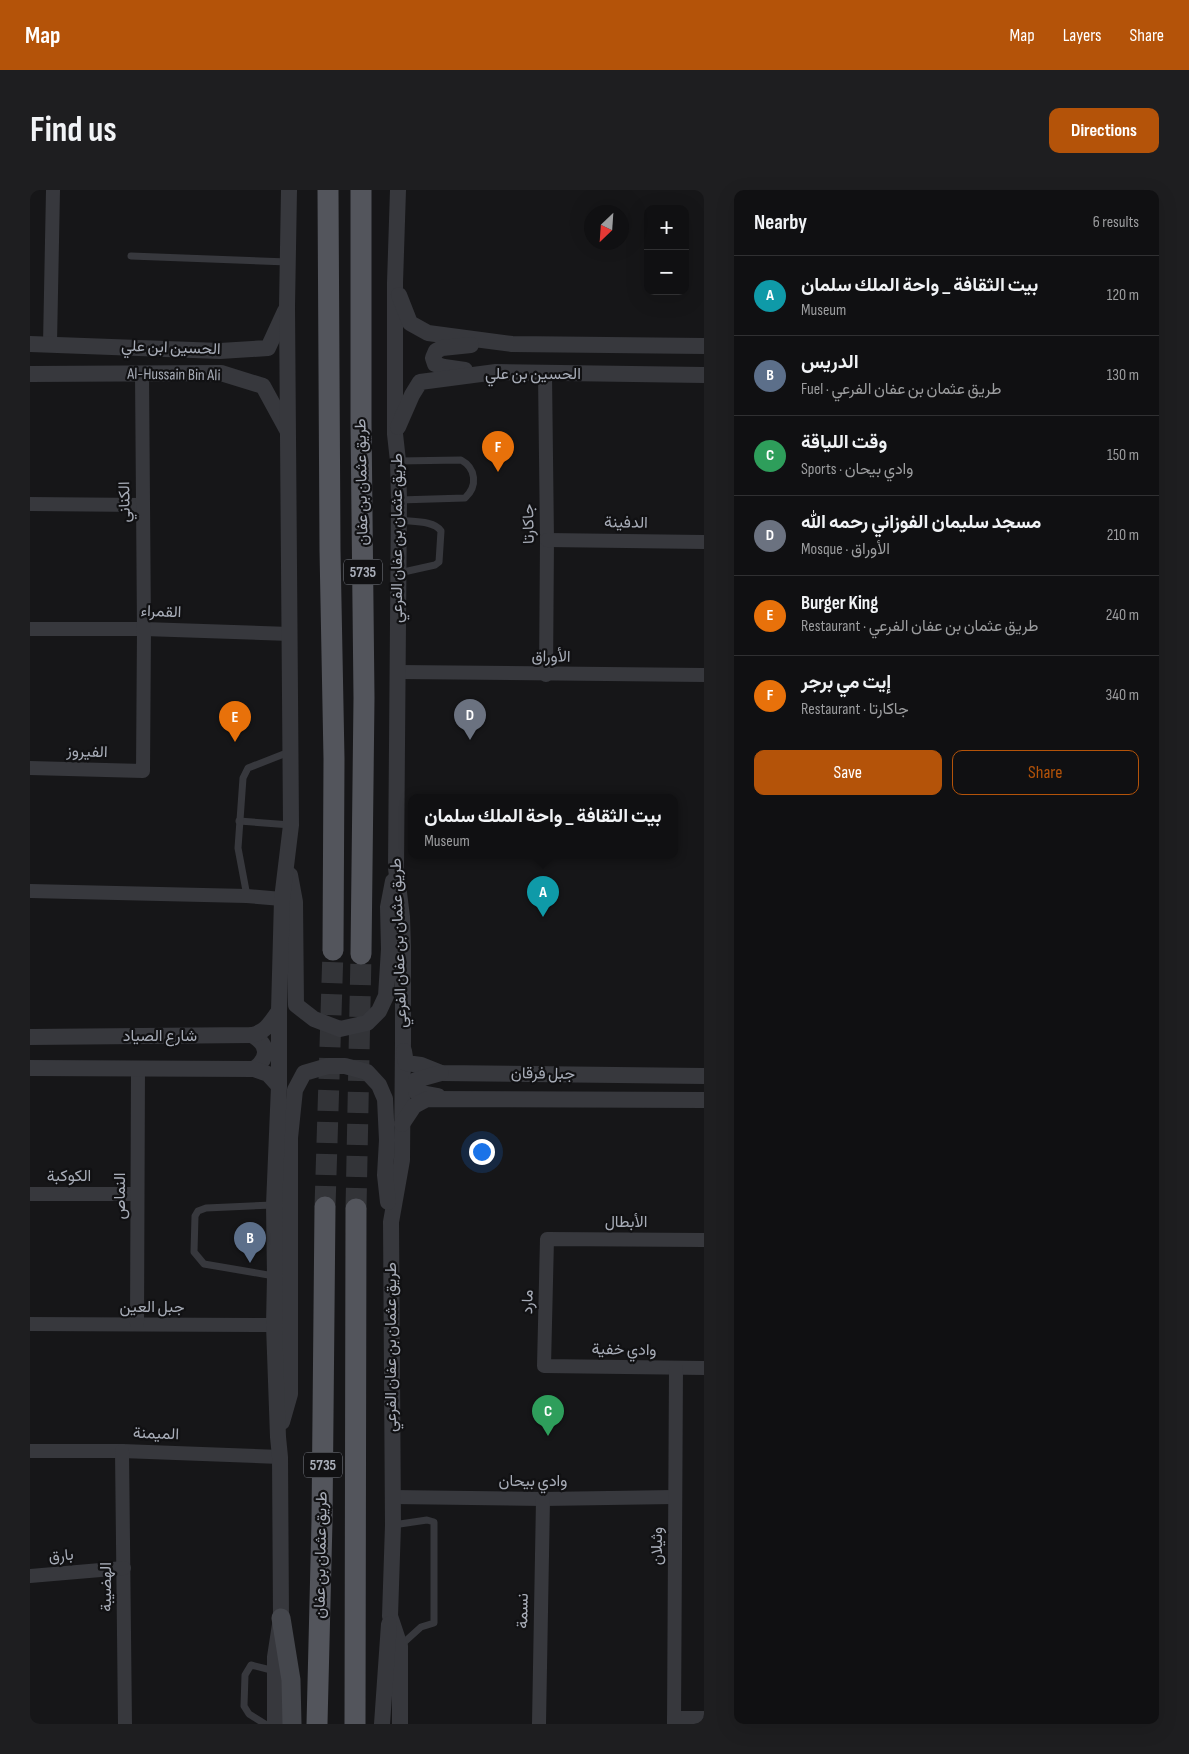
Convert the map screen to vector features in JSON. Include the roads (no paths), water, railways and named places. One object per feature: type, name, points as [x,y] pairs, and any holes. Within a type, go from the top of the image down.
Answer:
[{"type":"main road","name":"طريق عثمان بن عفان","points":[[328,190],[330,540],[334,759],[333,950]]},
{"type":"main road","name":"طريق عثمان بن عفان","points":[[361,190],[364,698],[361,954]]},
{"type":"main road","name":"طريق عثمان بن عفان","points":[[317,1724],[322,1521],[325,1206]]},
{"type":"main road","name":"طريق عثمان بن عفان","points":[[355,1724],[356,1209]]},
{"type":"main road","points":[[281,1618],[291,1680],[292,1724]]},
{"type":"street","points":[[50,344],[53,190]]},
{"type":"street","points":[[275,1724],[275,1657],[281,1618],[280,1457],[274,1325],[274,1205],[279,1086],[282,899],[291,825],[287,307],[289,190]]},
{"type":"street","name":"طريق عثمان بن عفان الفرعي","points":[[398,190],[395,283],[395,434],[399,500],[396,868],[403,936],[403,1042],[402,1160],[390,1222],[393,1525],[390,1616],[400,1646],[400,1724]]},
{"type":"street","name":"الحسين بن علي","points":[[395,283],[410,323],[428,333],[498,342],[704,346]]},
{"type":"street","name":"الحسين ابن علي","points":[[30,344],[220,351],[268,348],[287,307]]},
{"type":"street","points":[[496,372],[444,367],[435,364],[433,358],[436,351],[442,348],[498,342]]},
{"type":"street","points":[[220,351],[222,373]]},
{"type":"street","name":"الحسين بن علي","points":[[395,434],[412,395],[420,382],[496,372],[704,375]]},
{"type":"street","name":"Al-Hussain Bin Ali","points":[[30,374],[222,373],[263,386],[288,433]]},
{"type":"street","name":"الكناني","points":[[142,374],[143,771]]},
{"type":"street","name":"جاكارتا","points":[[544,374],[547,540],[546,674]]},
{"type":"street","points":[[30,504],[143,505]]},
{"type":"street","name":"الدفينة","points":[[547,540],[704,542]]},
{"type":"street","name":"القمراء","points":[[30,629],[144,629],[290,634]]},
{"type":"street","name":"الأوراق","points":[[398,672],[704,675]]},
{"type":"street","name":"الفيروز","points":[[30,768],[143,771]]},
{"type":"street","points":[[287,855],[295,902],[296,1005],[314,1019],[340,1028],[367,1023],[379,1011],[386,996],[389,949],[388,907],[396,868]]},
{"type":"street","points":[[30,891],[247,896],[282,899]]},
{"type":"street","points":[[252,1035],[263,1031],[279,1011]]},
{"type":"street","points":[[252,1035],[260,1040],[264,1047],[265,1056],[261,1064],[254,1069]]},
{"type":"street","name":"شارع الصياد","points":[[30,1037],[252,1035]]},
{"type":"street","name":"جبل فرقان","points":[[403,1042],[406,1063],[421,1065],[441,1073],[704,1076]]},
{"type":"street","points":[[278,1437],[290,1394],[290,1138],[294,1090],[304,1073],[328,1066],[345,1066],[367,1072],[379,1085],[385,1099],[387,1140],[385,1175],[390,1222]]},
{"type":"street","name":"شارع الصياد","points":[[30,1068],[254,1069]]},
{"type":"street","name":"النماص","points":[[137,1324],[138,1068]]},
{"type":"street","points":[[254,1069],[268,1074],[279,1086]]},
{"type":"street","points":[[441,1073],[416,1080],[416,1092],[447,1098]]},
{"type":"street","name":"جبل فرقان","points":[[402,1124],[414,1106],[427,1099],[704,1100]]},
{"type":"street","name":"الكوكبة","points":[[30,1194],[138,1194]]},
{"type":"street","name":"الأبطال","points":[[547,1238],[704,1240]]},
{"type":"street","name":"مارد","points":[[544,1366],[547,1238]]},
{"type":"street","name":"جبل العين","points":[[30,1324],[274,1325]]},
{"type":"street","name":"وادي خفية","points":[[544,1366],[704,1368]]},
{"type":"street","name":"وثيلان","points":[[674,1721],[676,1368]]},
{"type":"street","name":"الميمنة","points":[[30,1451],[122,1451],[280,1457]]},
{"type":"street","name":"الهضيبة","points":[[122,1451],[125,1724]]},
{"type":"street","name":"وادي بيحان","points":[[392,1497],[542,1499],[674,1497]]},
{"type":"street","name":"نسمة","points":[[539,1724],[542,1499]]},
{"type":"street","name":"بارق","points":[[30,1576],[124,1568]]},
{"type":"street","points":[[382,1724],[390,1616]]},
{"type":"street","points":[[674,1721],[704,1718]]},
{"type":"lane","points":[[130,256],[288,262]]},
{"type":"lane","points":[[398,461],[461,460],[469,464],[473,470],[473,487],[465,498],[399,500]]},
{"type":"lane","points":[[398,573],[435,565],[439,562],[441,531],[439,527],[433,524],[399,520]]},
{"type":"lane","points":[[247,896],[238,848],[245,772],[248,768],[290,752]]},
{"type":"lane","points":[[239,821],[291,825]]},
{"type":"lane","points":[[274,1205],[206,1208],[198,1211],[195,1216],[194,1252],[204,1264],[275,1276]]},
{"type":"lane","points":[[393,1525],[427,1520],[434,1522],[434,1623],[421,1628],[400,1646]]},
{"type":"lane","points":[[265,1724],[249,1714],[244,1706],[245,1674],[251,1665],[276,1671]]},
{"type":"tunnel","points":[[325,1207],[333,950]]},
{"type":"tunnel","points":[[356,1209],[361,954]]},
{"type":"place","name":"إيت مي برجر","points":[[498,472]]},
{"type":"place","name":"مسجد سليمان الفوزاني رحمه الله","points":[[470,740]]},
{"type":"place","name":"Burger King","points":[[235,742]]},
{"type":"place","name":"بيت الثقافة _ واحة الملك سلمان","points":[[543,917]]},
{"type":"place","name":"الدريس","points":[[250,1263]]},
{"type":"place","name":"وقت اللياقة","points":[[548,1436]]}]
